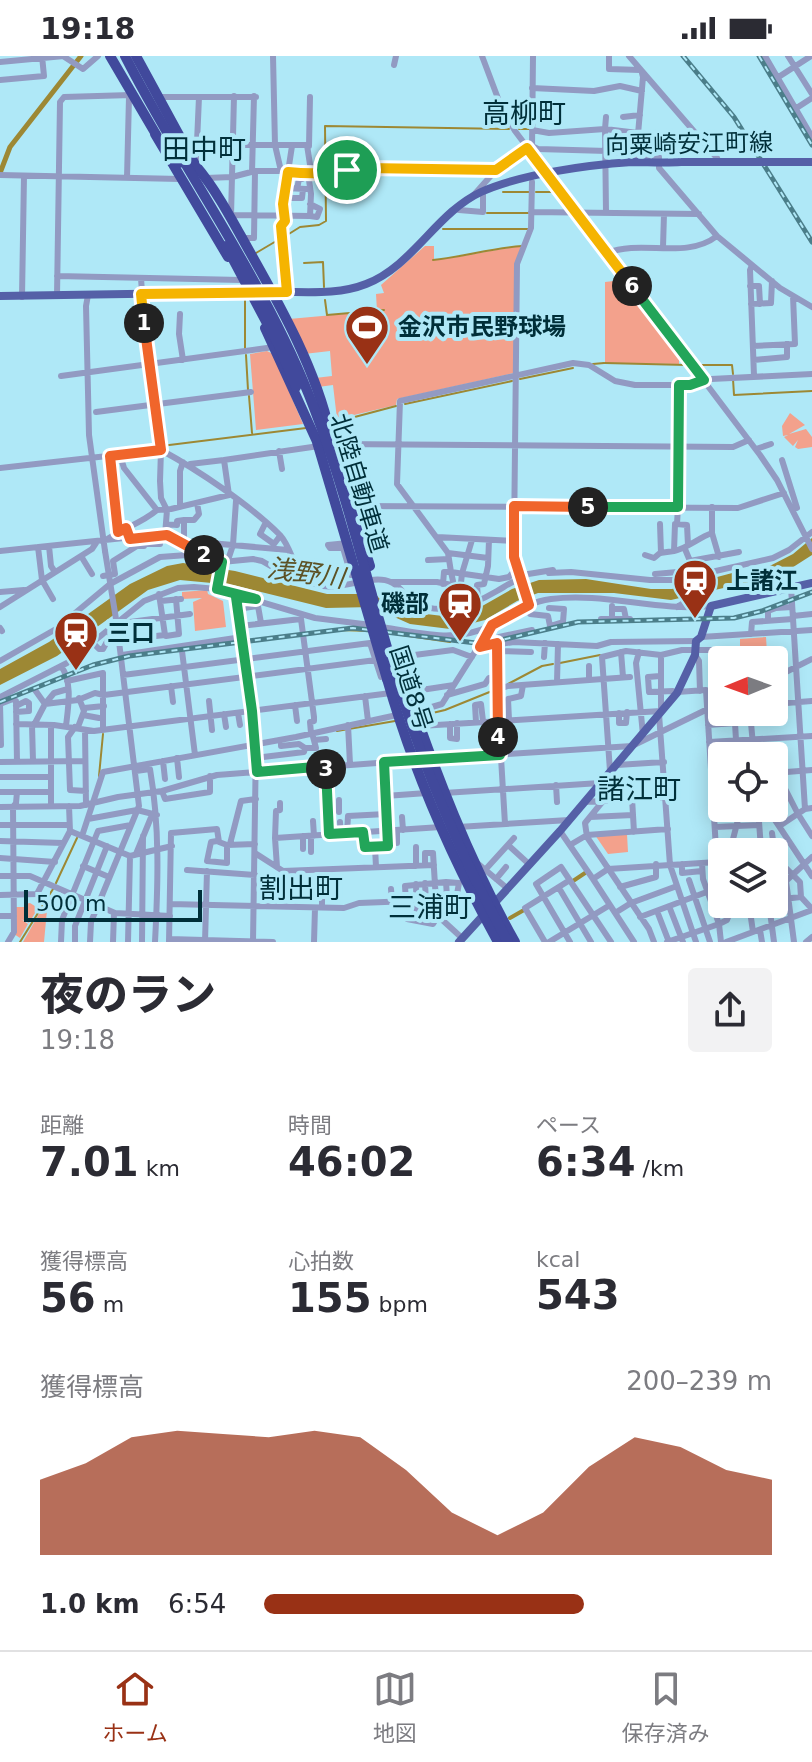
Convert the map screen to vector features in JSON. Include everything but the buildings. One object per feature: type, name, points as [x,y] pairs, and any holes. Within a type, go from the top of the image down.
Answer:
[{"type":"highway","name":"国道8号","points":[[110,56],[130,96],[226,246],[279,346],[319,446],[349,543],[389,693],[414,760],[441,827],[483,914],[510,941]]},
{"type":"highway","points":[[110,56],[205,201]]},
{"type":"highway","name":"北陸自動車道","points":[[123,56],[262,301],[302,388],[329,463],[381,643],[424,773],[463,862],[510,941]]},
{"type":"highway","name":"北陸自動車道","points":[[123,56],[216,210],[271,309],[305,386],[333,462],[419,746],[462,851],[510,941]]},
{"type":"highway","points":[[134,56],[216,210]]},
{"type":"highway","points":[[156,100],[231,216],[240,238],[274,294],[308,369],[332,439]]},
{"type":"highway","name":"国道8号","points":[[205,178],[240,238],[314,391],[354,506],[413,711],[458,827],[510,941]]},
{"type":"highway","points":[[183,179],[241,280],[319,446]]},
{"type":"main road","name":"向粟崎安江町線","points":[[0,298],[352,293],[382,278],[459,210],[483,195],[567,170],[636,158],[659,163],[812,162]]},
{"type":"main road","name":"向粟崎安江町線","points":[[274,294],[345,290],[382,278],[452,211],[472,197],[496,187],[548,176]]},
{"type":"main road","points":[[460,940],[560,831],[676,694],[696,656],[698,639],[711,606],[812,583]]},
{"type":"street","points":[[0,62],[42,57],[68,58],[83,69],[98,56]]},
{"type":"street","points":[[273,56],[275,146],[285,172]]},
{"type":"street","points":[[394,65],[396,56]]},
{"type":"street","points":[[482,56],[502,109],[548,176],[756,449],[776,478],[812,549]]},
{"type":"street","points":[[472,197],[496,170],[529,147],[533,56]]},
{"type":"street","points":[[609,56],[609,69],[639,68]]},
{"type":"street","points":[[627,56],[717,158]]},
{"type":"street","points":[[765,56],[812,137]]},
{"type":"street","points":[[788,56],[812,96],[795,109]]},
{"type":"street","points":[[777,78],[811,56]]},
{"type":"street","points":[[0,80],[44,76],[42,57]]},
{"type":"street","points":[[529,147],[607,151],[636,158],[643,77],[639,68]]},
{"type":"street","points":[[532,88],[594,91],[620,86],[642,91]]},
{"type":"street","points":[[57,297],[60,102],[64,97],[130,96],[127,178]]},
{"type":"street","points":[[234,96],[231,216],[310,216],[310,204],[299,179],[307,175]]},
{"type":"street","points":[[196,166],[199,97]]},
{"type":"street","points":[[156,100],[255,97],[254,238],[240,238]]},
{"type":"street","points":[[284,198],[302,198],[307,175],[310,97]]},
{"type":"street","points":[[623,117],[640,115]]},
{"type":"street","points":[[606,117],[606,213]]},
{"type":"street","points":[[532,130],[549,133],[605,129],[638,133]]},
{"type":"street","points":[[233,145],[309,146]]},
{"type":"street","points":[[287,292],[281,226],[285,221],[285,172],[292,146]]},
{"type":"street","points":[[659,163],[659,168],[717,236],[772,281],[812,307]]},
{"type":"street","points":[[3,175],[183,179],[232,177],[254,172],[307,175],[366,168],[496,170]]},
{"type":"street","points":[[327,173],[333,190],[340,189],[350,183],[347,170]]},
{"type":"street","points":[[22,297],[24,176]]},
{"type":"street","points":[[532,182],[531,228],[517,264],[514,541],[517,568],[532,616],[549,612],[549,599]]},
{"type":"street","points":[[285,188],[303,189]]},
{"type":"street","points":[[459,210],[483,212],[483,195]]},
{"type":"street","points":[[531,212],[699,214]]},
{"type":"street","points":[[663,247],[664,214]]},
{"type":"street","points":[[607,253],[628,247],[694,247],[717,236]]},
{"type":"street","points":[[752,265],[754,376]]},
{"type":"street","points":[[57,276],[241,280]]},
{"type":"street","points":[[141,278],[161,448],[161,498],[167,510],[165,535]]},
{"type":"street","points":[[751,304],[771,303],[772,281]]},
{"type":"street","points":[[750,286],[759,286],[760,304]]},
{"type":"street","points":[[753,346],[795,344],[793,296]]},
{"type":"street","points":[[88,297],[99,542],[105,551],[122,625],[119,640],[139,793],[137,810],[91,922],[90,942]]},
{"type":"street","points":[[180,314],[183,360]]},
{"type":"street","points":[[754,360],[787,357],[787,344]]},
{"type":"street","points":[[61,376],[274,347]]},
{"type":"street","points":[[489,596],[459,603],[449,571],[449,556],[397,484],[400,401],[576,363],[595,367],[625,384],[690,385],[704,380],[812,374]]},
{"type":"street","points":[[674,551],[678,507],[679,385]]},
{"type":"street","points":[[96,412],[249,392]]},
{"type":"street","points":[[332,439],[398,444],[679,447],[733,447],[749,440]]},
{"type":"street","points":[[756,449],[771,444]]},
{"type":"street","points":[[180,507],[180,471],[186,464],[319,446]]},
{"type":"street","points":[[0,468],[93,459],[161,448],[229,495],[280,536],[304,579]]},
{"type":"street","points":[[279,451],[282,469]]},
{"type":"street","points":[[120,455],[124,468],[157,510]]},
{"type":"street","points":[[110,456],[118,532]]},
{"type":"street","points":[[224,460],[229,495]]},
{"type":"street","points":[[782,460],[797,508]]},
{"type":"street","points":[[776,478],[787,475]]},
{"type":"street","points":[[354,506],[738,508],[784,493]]},
{"type":"street","points":[[0,607],[99,542],[147,519],[157,510],[229,495]]},
{"type":"street","points":[[98,499],[114,497]]},
{"type":"street","points":[[218,588],[233,545],[236,501]]},
{"type":"street","points":[[166,524],[177,525],[177,521],[194,520],[199,514],[197,503]]},
{"type":"street","points":[[712,507],[715,545],[710,546],[716,557]]},
{"type":"street","points":[[184,520],[184,544]]},
{"type":"street","points":[[265,524],[260,534],[274,544],[280,536]]},
{"type":"street","points":[[660,524],[661,553]]},
{"type":"street","points":[[674,608],[685,602],[690,561],[687,525],[677,524]]},
{"type":"street","points":[[126,528],[130,539]]},
{"type":"street","points":[[645,555],[654,558],[661,553],[687,547],[712,533]]},
{"type":"street","points":[[0,551],[165,535],[224,564],[253,559],[325,587],[376,578],[400,584],[443,584],[476,590]]},
{"type":"street","points":[[386,581],[402,589],[410,603],[429,609],[459,609],[521,579],[571,572],[676,580],[773,558],[808,536]]},
{"type":"street","points":[[143,537],[144,546]]},
{"type":"street","points":[[437,537],[489,549]]},
{"type":"street","points":[[471,544],[489,540],[514,541]]},
{"type":"street","points":[[478,599],[477,585],[484,584],[486,576],[489,540]]},
{"type":"street","points":[[199,553],[199,542],[288,550]]},
{"type":"street","points":[[349,543],[328,545],[330,548],[343,548],[354,582]]},
{"type":"street","points":[[80,544],[81,556],[92,574]]},
{"type":"street","points":[[103,576],[115,574],[113,561],[137,546],[160,544]]},
{"type":"street","points":[[448,596],[456,588],[471,544]]},
{"type":"street","points":[[49,546],[51,566],[55,572]]},
{"type":"street","points":[[38,547],[42,580],[53,599]]},
{"type":"street","points":[[690,561],[739,552]]},
{"type":"street","points":[[0,661],[56,629],[110,584],[160,557],[199,553]]},
{"type":"street","points":[[428,560],[449,556],[488,558]]},
{"type":"street","points":[[517,568],[522,575],[553,570]]},
{"type":"street","points":[[433,571],[509,577],[517,568]]},
{"type":"street","points":[[443,584],[449,571]]},
{"type":"street","points":[[655,574],[688,578]]},
{"type":"street","points":[[122,625],[144,601],[186,587],[218,588],[315,618],[457,636],[495,623],[528,603],[549,599],[622,601],[674,608],[711,606]]},
{"type":"street","points":[[781,825],[809,809],[803,771],[799,665],[791,587]]},
{"type":"street","points":[[0,592],[28,589]]},
{"type":"street","points":[[448,596],[459,599]]},
{"type":"street","points":[[448,596],[450,606]]},
{"type":"street","points":[[253,942],[257,772],[236,597],[256,599]]},
{"type":"street","points":[[119,640],[179,634],[178,599],[160,598]]},
{"type":"street","points":[[160,598],[168,649]]},
{"type":"street","points":[[612,619],[614,603],[622,601]]},
{"type":"street","points":[[237,609],[258,606],[261,623]]},
{"type":"street","points":[[768,620],[768,611],[792,607]]},
{"type":"street","points":[[601,619],[628,619],[624,609],[612,609]]},
{"type":"street","points":[[0,697],[61,666],[122,625],[190,614]]},
{"type":"street","points":[[751,634],[751,623],[812,614]]},
{"type":"street","points":[[240,626],[301,619],[314,721],[310,722],[316,748],[305,748],[299,744],[281,746],[286,740]]},
{"type":"street","points":[[413,711],[442,704],[495,623]]},
{"type":"street","points":[[495,623],[499,689],[497,721],[505,824]]},
{"type":"street","points":[[122,625],[133,638]]},
{"type":"street","points":[[480,647],[532,630]]},
{"type":"street","points":[[602,652],[622,641],[812,630]]},
{"type":"street","points":[[106,647],[111,634]]},
{"type":"street","points":[[487,636],[498,643],[531,652]]},
{"type":"street","points":[[93,643],[99,649],[106,647],[121,652],[168,649],[242,637]]},
{"type":"street","points":[[16,724],[103,730],[389,693],[370,643],[123,675]]},
{"type":"street","points":[[498,643],[545,643],[602,652],[661,655],[682,650],[708,660]]},
{"type":"street","points":[[544,657],[545,643]]},
{"type":"street","points":[[557,682],[558,644]]},
{"type":"street","points":[[45,704],[78,700],[99,691],[126,692],[187,685],[453,650],[472,657]]},
{"type":"street","points":[[182,651],[195,755]]},
{"type":"street","points":[[602,652],[608,748],[613,768],[664,762]]},
{"type":"street","points":[[499,689],[626,677],[621,652]]},
{"type":"street","points":[[639,652],[636,663],[643,735]]},
{"type":"street","points":[[203,653],[204,664]]},
{"type":"street","points":[[696,656],[708,654]]},
{"type":"street","points":[[661,655],[660,712],[670,864],[694,936]]},
{"type":"street","points":[[696,656],[700,691]]},
{"type":"street","points":[[400,657],[408,689],[456,682]]},
{"type":"street","points":[[788,671],[812,659]]},
{"type":"street","points":[[456,662],[466,666]]},
{"type":"street","points":[[799,665],[812,666]]},
{"type":"street","points":[[61,666],[68,685],[66,726]]},
{"type":"street","points":[[589,666],[589,680]]},
{"type":"street","points":[[33,761],[33,725],[45,704],[54,693],[68,685],[103,673],[99,691],[104,706],[103,730]]},
{"type":"street","points":[[448,674],[456,682]]},
{"type":"street","points":[[660,676],[648,677],[649,692],[673,691],[676,694],[706,690],[708,725]]},
{"type":"street","points":[[447,695],[485,684],[489,678],[497,677]]},
{"type":"street","points":[[509,720],[508,699],[521,696],[523,685]]},
{"type":"street","points":[[171,686],[173,702]]},
{"type":"street","points":[[35,690],[45,704]]},
{"type":"street","points":[[365,696],[368,721]]},
{"type":"street","points":[[79,698],[84,711],[79,728],[68,737],[70,790],[86,791]]},
{"type":"street","points":[[17,745],[0,745],[0,704],[13,699],[16,709],[17,745],[17,762]]},
{"type":"street","points":[[209,701],[212,730]]},
{"type":"street","points":[[788,703],[812,701]]},
{"type":"street","points":[[295,705],[297,721]]},
{"type":"street","points":[[84,711],[104,706]]},
{"type":"street","points":[[0,807],[91,804],[158,792],[208,777],[257,772],[632,746],[707,709]]},
{"type":"street","points":[[84,711],[99,718]]},
{"type":"street","points":[[420,726],[660,712]]},
{"type":"street","points":[[238,713],[240,725]]},
{"type":"street","points":[[224,714],[226,727]]},
{"type":"street","points":[[0,895],[37,894],[63,843],[88,819],[103,772],[328,734],[398,715]]},
{"type":"street","points":[[51,725],[51,806]]},
{"type":"street","points":[[708,726],[709,742],[812,736]]},
{"type":"street","points":[[722,726],[723,741]]},
{"type":"street","points":[[737,726],[745,740]]},
{"type":"street","points":[[745,740],[746,726]]},
{"type":"street","points":[[79,728],[85,745],[86,791],[91,804]]},
{"type":"street","points":[[349,728],[350,764]]},
{"type":"street","points":[[272,755],[286,740]]},
{"type":"street","points":[[85,745],[97,744]]},
{"type":"street","points":[[255,758],[291,755],[304,752],[305,748]]},
{"type":"street","points":[[177,760],[179,777]]},
{"type":"street","points":[[0,762],[85,761]]},
{"type":"street","points":[[163,762],[165,779]]},
{"type":"street","points":[[364,848],[388,847],[384,762]]},
{"type":"street","points":[[326,766],[338,834]]},
{"type":"street","points":[[136,768],[150,769],[158,792],[165,799],[210,792],[205,768]]},
{"type":"street","points":[[788,772],[812,770]]},
{"type":"street","points":[[51,777],[0,778],[0,792],[51,792]]},
{"type":"street","points":[[373,781],[385,780]]},
{"type":"street","points":[[444,793],[600,783]]},
{"type":"street","points":[[556,785],[557,802]]},
{"type":"street","points":[[8,942],[14,932],[13,807],[17,792]]},
{"type":"street","points":[[155,942],[158,849],[154,815],[158,792]]},
{"type":"street","points":[[385,796],[427,793]]},
{"type":"street","points":[[788,795],[812,836]]},
{"type":"street","points":[[584,802],[666,797]]},
{"type":"street","points":[[632,798],[634,832]]},
{"type":"street","points":[[208,862],[227,863],[241,801],[256,799]]},
{"type":"street","points":[[339,800],[339,812]]},
{"type":"street","points":[[603,801],[585,823],[587,835],[654,942]]},
{"type":"street","points":[[277,867],[275,822],[280,803]]},
{"type":"street","points":[[69,806],[76,832]]},
{"type":"street","points":[[88,819],[137,810],[154,815]]},
{"type":"street","points":[[338,834],[348,816],[386,814]]},
{"type":"street","points":[[128,942],[133,855],[154,815]]},
{"type":"street","points":[[590,817],[633,815]]},
{"type":"street","points":[[397,843],[402,817]]},
{"type":"street","points":[[458,827],[569,820]]},
{"type":"street","points":[[303,849],[313,821]]},
{"type":"street","points":[[256,823],[275,822]]},
{"type":"street","points":[[335,844],[340,822]]},
{"type":"street","points":[[715,822],[716,838]]},
{"type":"street","points":[[733,822],[734,826]]},
{"type":"street","points":[[733,838],[736,822]]},
{"type":"street","points":[[758,838],[759,822]]},
{"type":"street","points":[[779,822],[812,873]]},
{"type":"street","points":[[0,825],[76,832],[133,855],[172,846]]},
{"type":"street","points":[[61,942],[62,920],[98,831],[131,825]]},
{"type":"street","points":[[715,827],[759,825]]},
{"type":"street","points":[[275,838],[441,827]]},
{"type":"street","points":[[217,841],[217,829],[171,833],[169,940],[273,942]]},
{"type":"street","points":[[570,845],[587,835],[668,829]]},
{"type":"street","points":[[560,831],[634,942]]},
{"type":"street","points":[[363,832],[363,859]]},
{"type":"street","points":[[772,833],[775,838]]},
{"type":"street","points":[[142,942],[143,836]]},
{"type":"street","points":[[309,836],[311,852]]},
{"type":"street","points":[[485,870],[514,838]]},
{"type":"street","points":[[0,841],[63,843]]},
{"type":"street","points":[[205,941],[206,871],[211,842],[255,844]]},
{"type":"street","points":[[508,845],[528,867],[570,942]]},
{"type":"street","points":[[75,942],[75,926],[107,846]]},
{"type":"street","points":[[416,847],[416,866]]},
{"type":"street","points":[[375,848],[376,867]]},
{"type":"street","points":[[788,850],[807,861]]},
{"type":"street","points":[[255,853],[283,871],[434,865]]},
{"type":"street","points":[[425,865],[425,853],[433,853],[438,914],[460,940]]},
{"type":"street","points":[[0,858],[55,862]]},
{"type":"street","points":[[473,860],[508,889]]},
{"type":"street","points":[[593,879],[608,869],[631,865],[708,861]]},
{"type":"street","points":[[788,879],[807,861]]},
{"type":"street","points":[[640,917],[708,892],[702,863]]},
{"type":"street","points":[[682,864],[682,873],[702,871]]},
{"type":"street","points":[[620,887],[656,877],[656,865]]},
{"type":"street","points":[[83,866],[109,877]]},
{"type":"street","points":[[496,879],[506,867]]},
{"type":"street","points":[[536,884],[561,867],[611,942]]},
{"type":"street","points":[[632,867],[645,898]]},
{"type":"street","points":[[187,870],[255,875]]},
{"type":"street","points":[[717,918],[725,942],[751,935],[812,910],[801,897],[800,882],[788,870]]},
{"type":"street","points":[[0,876],[30,876],[114,913],[170,916]]},
{"type":"street","points":[[570,880],[525,908],[547,942],[610,905]]},
{"type":"street","points":[[689,880],[710,942]]},
{"type":"street","points":[[446,882],[448,911]]},
{"type":"street","points":[[425,883],[427,923]]},
{"type":"street","points":[[436,883],[459,883],[454,911],[438,914],[433,924],[407,919],[405,886],[436,883]]},
{"type":"street","points":[[416,884],[417,921]]},
{"type":"street","points":[[615,913],[631,903],[677,886]]},
{"type":"street","points":[[559,888],[591,942]]},
{"type":"street","points":[[391,889],[392,901]]},
{"type":"street","points":[[301,891],[322,892],[314,942]]},
{"type":"street","points":[[794,942],[788,898],[801,897]]},
{"type":"street","points":[[170,904],[344,908],[359,903],[436,900]]},
{"type":"street","points":[[669,906],[682,939]]},
{"type":"street","points":[[657,911],[668,942],[694,936],[728,918]]},
{"type":"street","points":[[113,942],[114,913]]},
{"type":"street","points":[[0,916],[14,916]]},
{"type":"street","points":[[771,918],[774,942]]},
{"type":"street","points":[[751,935],[762,942]]},
{"type":"street","points":[[806,942],[812,937]]},
{"type":"shaded area","points":[[425,246],[434,246],[434,260],[522,246],[515,264],[514,373],[397,399],[396,405],[337,419],[333,385],[318,387],[315,378],[332,376],[330,351],[304,354],[289,319],[377,311],[376,294],[384,293],[381,285]]},
{"type":"shaded area","points":[[622,280],[679,353],[679,364],[605,363],[605,282]]},
{"type":"shaded area","points":[[267,351],[273,354],[303,424],[256,430],[250,354]]},
{"type":"shaded area","points":[[790,413],[805,425],[789,434],[806,429],[812,437],[812,447],[798,449],[795,447],[798,440],[793,446],[784,437],[788,435],[783,436],[782,426]]},
{"type":"shaded area","points":[[812,538],[812,555],[772,577],[671,600],[614,593],[538,593],[517,601],[485,620],[450,629],[410,624],[372,607],[326,608],[233,585],[180,580],[148,590],[57,656],[0,685],[0,669],[49,642],[130,584],[167,566],[183,563],[235,571],[327,594],[372,594],[404,608],[443,616],[477,609],[512,589],[539,580],[586,579],[651,589],[672,589],[736,572],[752,575],[793,554]]},
{"type":"shaded area","points":[[207,590],[208,594],[223,601],[226,627],[195,631],[193,602],[202,598],[182,599],[182,592]]},
{"type":"shaded area","points":[[766,637],[767,646],[740,646],[740,639]]},
{"type":"shaded area","points":[[627,834],[628,852],[608,854],[595,835]]},
{"type":"shaded area","points":[[30,903],[38,908],[29,923],[21,919],[28,924],[20,938],[14,934],[16,907]]},
{"type":"shaded area","points":[[43,907],[47,910],[44,942],[23,942]]},
{"type":"waterway","points":[[0,173],[10,147],[81,56]]},
{"type":"waterway","points":[[284,237],[300,227],[326,221],[325,126],[509,129]]},
{"type":"waterway","points":[[519,129],[529,129]]},
{"type":"waterway","points":[[503,192],[529,192]]},
{"type":"waterway","points":[[536,192],[555,192]]},
{"type":"waterway","points":[[487,213],[528,213]]},
{"type":"waterway","points":[[443,229],[528,229]]},
{"type":"waterway","points":[[256,253],[278,240]]},
{"type":"waterway","points":[[433,260],[522,246]]},
{"type":"waterway","points":[[304,263],[323,262],[324,287]]},
{"type":"waterway","points":[[245,300],[245,349]]},
{"type":"waterway","points":[[325,300],[327,315],[384,310]]},
{"type":"waterway","points":[[246,355],[248,390]]},
{"type":"waterway","points":[[593,364],[604,363]]},
{"type":"waterway","points":[[605,363],[687,365]]},
{"type":"waterway","points":[[697,365],[732,365],[733,374]]},
{"type":"waterway","points":[[520,379],[573,368]]},
{"type":"waterway","points":[[733,379],[734,395],[812,391]]},
{"type":"waterway","points":[[405,404],[512,381]]},
{"type":"waterway","points":[[249,396],[252,433]]},
{"type":"waterway","points":[[332,423],[396,406]]},
{"type":"waterway","points":[[129,450],[306,428]]},
{"type":"waterway","points":[[305,635],[339,630],[370,631]]},
{"type":"waterway","points":[[388,633],[450,642]]},
{"type":"waterway","points":[[560,663],[600,655]]},
{"type":"waterway","points":[[508,684],[542,666],[553,664]]},
{"type":"waterway","points":[[420,716],[445,710],[497,689]]},
{"type":"waterway","points":[[337,731],[395,721]]},
{"type":"waterway","points":[[99,776],[103,734]]},
{"type":"waterway","points":[[56,883],[77,838]]},
{"type":"waterway","points":[[573,881],[585,873]]},
{"type":"waterway","points":[[20,942],[53,889]]},
{"type":"waterway","points":[[510,918],[524,910]]},
{"type":"tunnel","points":[[111,634],[114,628],[124,628]]},
{"type":"railway","points":[[683,56],[734,117],[812,242]]},
{"type":"railway","points":[[759,56],[812,145]]},
{"type":"railway","points":[[0,702],[93,665],[129,656],[353,628],[484,644],[578,622],[734,618],[812,592]]},
{"type":"place","name":"金沢市民野球場","points":[[367,366]]},
{"type":"place","name":"上諸江","points":[[695,620]]},
{"type":"place","name":"磯部","points":[[460,643]]},
{"type":"place","name":"三口","points":[[76,672]]},
{"type":"district","name":"高柳町","points":[[524,113]]},
{"type":"district","name":"田中町","points":[[204,149]]},
{"type":"district","name":"諸江町","points":[[639,789]]},
{"type":"district","name":"割出町","points":[[301,888]]},
{"type":"district","name":"三浦町","points":[[430,907]]},
{"type":"route","points":[[527,148],[704,380],[679,385],[678,507],[514,506],[514,557],[529,605],[511,612],[492,625],[480,647],[497,643],[500,755],[384,762],[388,846],[365,847],[363,832],[329,834],[326,766],[257,772],[256,742],[236,597],[256,599],[217,589],[222,562],[217,559],[201,554],[167,535],[130,539],[126,528],[118,532],[110,456],[161,450],[141,294],[287,292],[281,226],[285,221],[283,204],[288,172],[326,174],[347,170],[496,170],[527,148]]},
{"type":"water label","name":"浅野川","points":[[306,573]]}]
